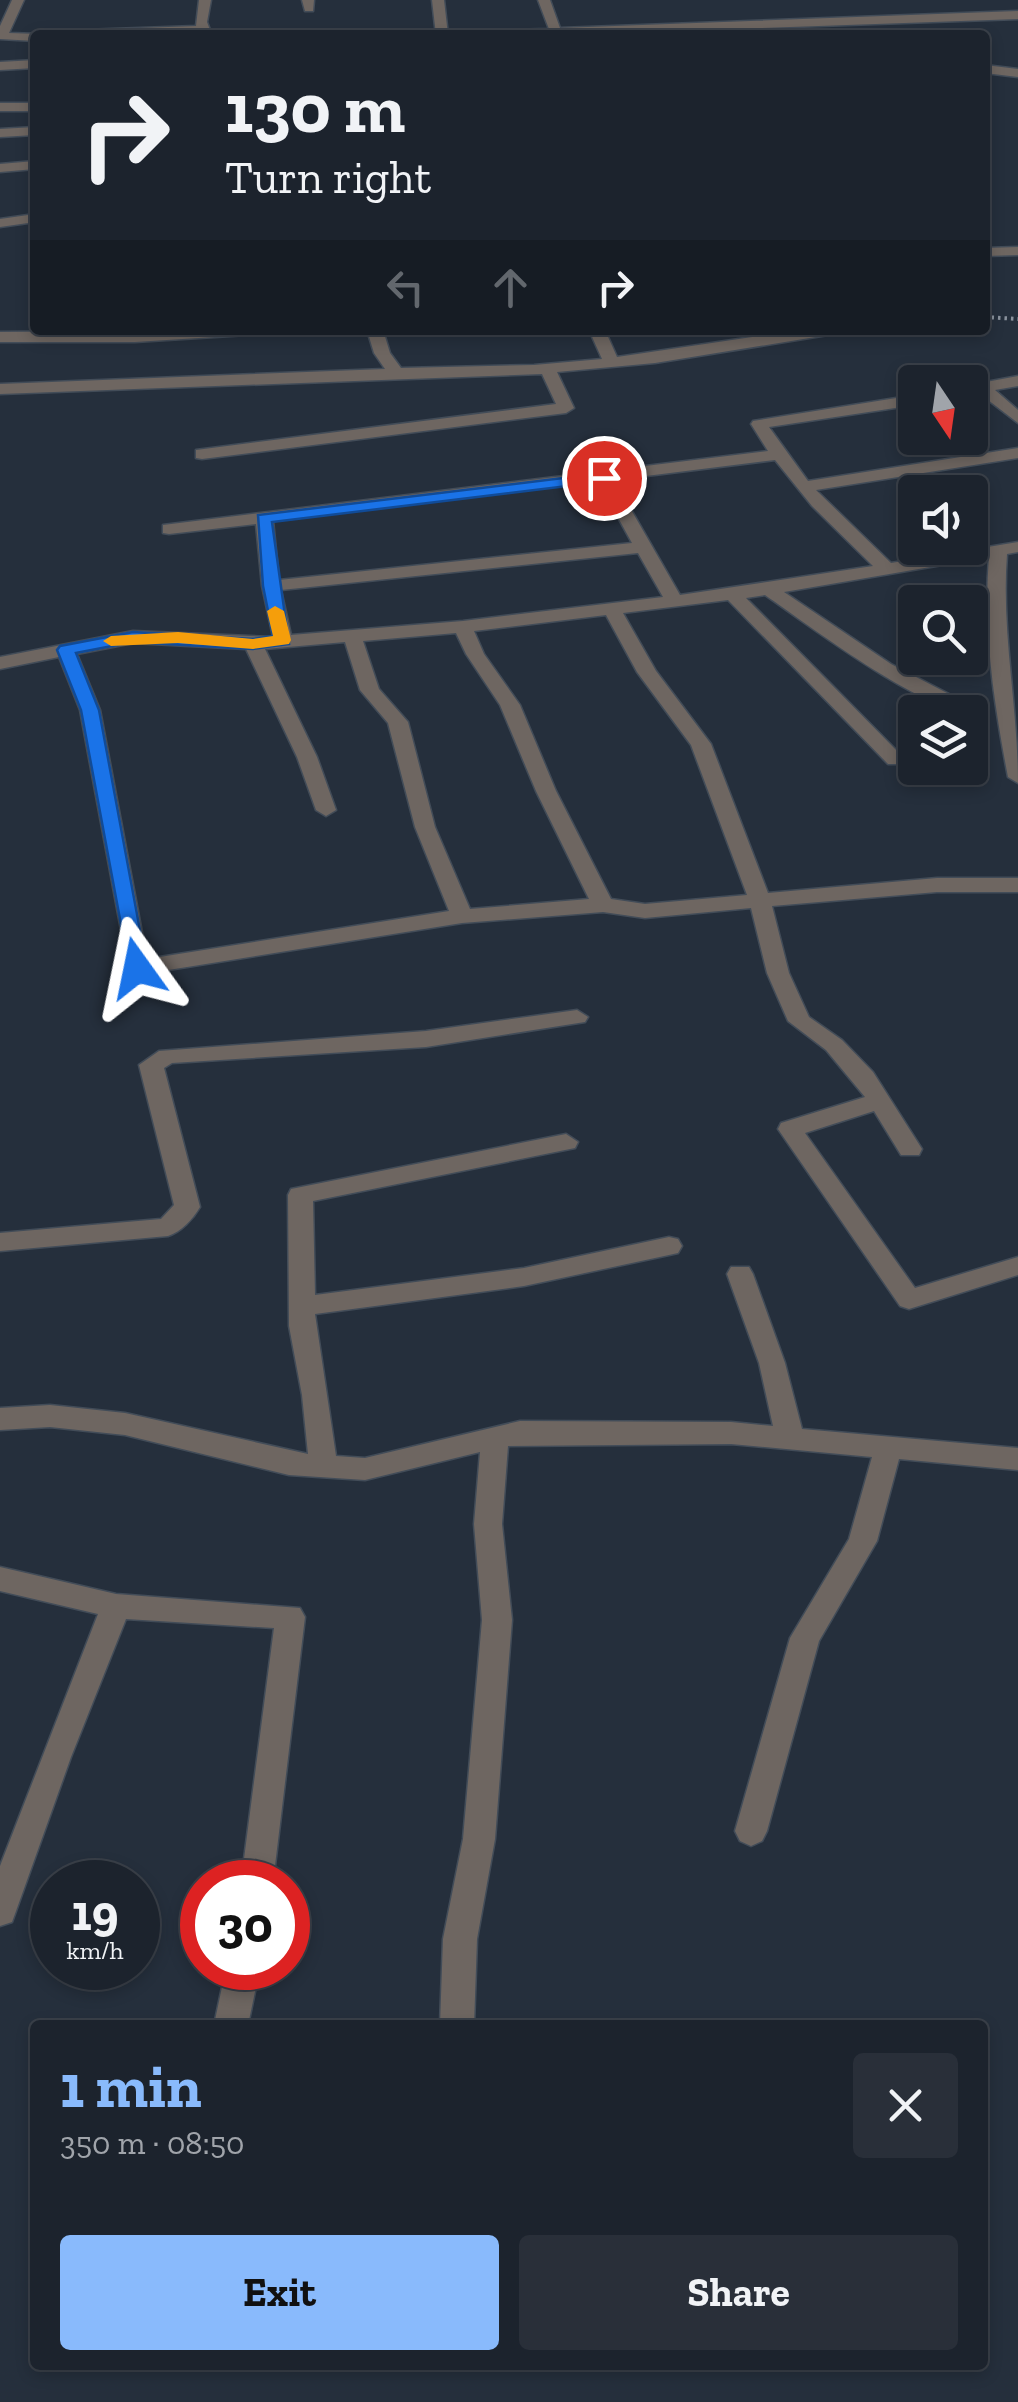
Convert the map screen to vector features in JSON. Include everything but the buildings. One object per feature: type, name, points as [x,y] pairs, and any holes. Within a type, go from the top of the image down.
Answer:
[{"type":"street","points":[[18,0],[2,36],[30,37]]},
{"type":"street","points":[[204,0],[205,30]]},
{"type":"street","points":[[438,0],[441,30]]},
{"type":"street","points":[[544,0],[555,30]]},
{"type":"street","points":[[734,6],[743,30],[1018,15]]},
{"type":"street","points":[[990,59],[1018,58]]},
{"type":"street","points":[[1002,59],[1016,73]]},
{"type":"street","points":[[0,66],[30,64]]},
{"type":"street","points":[[990,70],[1016,73]]},
{"type":"street","points":[[0,107],[30,107]]},
{"type":"street","points":[[0,132],[30,131]]},
{"type":"street","points":[[0,168],[30,165]]},
{"type":"street","points":[[0,223],[30,219]]},
{"type":"street","points":[[990,252],[1018,251]]},
{"type":"street","points":[[0,337],[167,335]]},
{"type":"street","points":[[377,335],[382,353],[396,373]]},
{"type":"street","points":[[599,335],[612,363]]},
{"type":"street","points":[[0,389],[548,369],[795,335]]},
{"type":"street","points":[[202,454],[566,408],[548,369]]},
{"type":"street","points":[[988,387],[1018,382]]},
{"type":"street","points":[[988,397],[1018,418]]},
{"type":"street","points":[[889,570],[862,548],[759,424],[898,403]]},
{"type":"street","points":[[807,486],[1018,452]]},
{"type":"street","points":[[169,529],[604,478],[658,466],[781,454]]},
{"type":"street","points":[[604,478],[673,599]]},
{"type":"street","points":[[264,518],[271,586],[283,640]]},
{"type":"street","points":[[271,586],[644,548]]},
{"type":"street","points":[[0,663],[133,637],[253,644],[463,626],[768,589],[1008,548],[992,602],[997,673],[1014,736],[1018,778]]},
{"type":"street","points":[[768,589],[884,668],[936,695]]},
{"type":"street","points":[[732,594],[895,760]]},
{"type":"street","points":[[611,608],[646,672],[701,744],[760,902],[778,974],[799,1021],[834,1046],[881,1101],[910,1150]]},
{"type":"street","points":[[463,626],[475,654],[510,705],[554,808],[602,905]]},
{"type":"street","points":[[352,635],[370,690],[398,722],[425,827],[462,916]]},
{"type":"street","points":[[253,644],[307,757],[326,810]]},
{"type":"street","points":[[66,650],[90,710],[137,968],[462,916],[602,905],[645,911],[938,886],[1018,885]]},
{"type":"street","points":[[988,722],[1014,736]]},
{"type":"street","points":[[0,1242],[168,1227],[187,1207],[151,1066],[167,1056],[371,1044],[577,1018]]},
{"type":"street","points":[[881,1101],[790,1129],[909,1298],[1018,1266]]},
{"type":"street","points":[[323,1466],[301,1306],[300,1195],[566,1142]]},
{"type":"street","points":[[301,1306],[524,1278],[669,1246]]},
{"type":"street","points":[[740,1274],[772,1363],[790,1438]]},
{"type":"street","points":[[0,1419],[50,1416],[125,1424],[289,1464],[365,1469],[520,1432],[731,1432],[1018,1459]]},
{"type":"street","points":[[457,2020],[460,1939],[479,1838],[497,1620],[488,1524],[494,1438]]},
{"type":"street","points":[[751,1831],[805,1638],[863,1541],[889,1446]]},
{"type":"street","points":[[0,1579],[116,1606],[290,1617],[261,1860]]},
{"type":"street","points":[[0,1911],[54,1758],[116,1606]]},
{"type":"street","points":[[232,2020],[238,1990]]},
{"type":"path","points":[[990,317],[1018,318]]},
{"type":"slow traffic","points":[[111,641],[133,637],[253,644],[283,640],[275,611]]},
{"type":"route","points":[[137,968],[118,884],[90,710],[66,650],[133,637],[253,644],[283,640],[274,606],[264,518],[604,478]]}]
